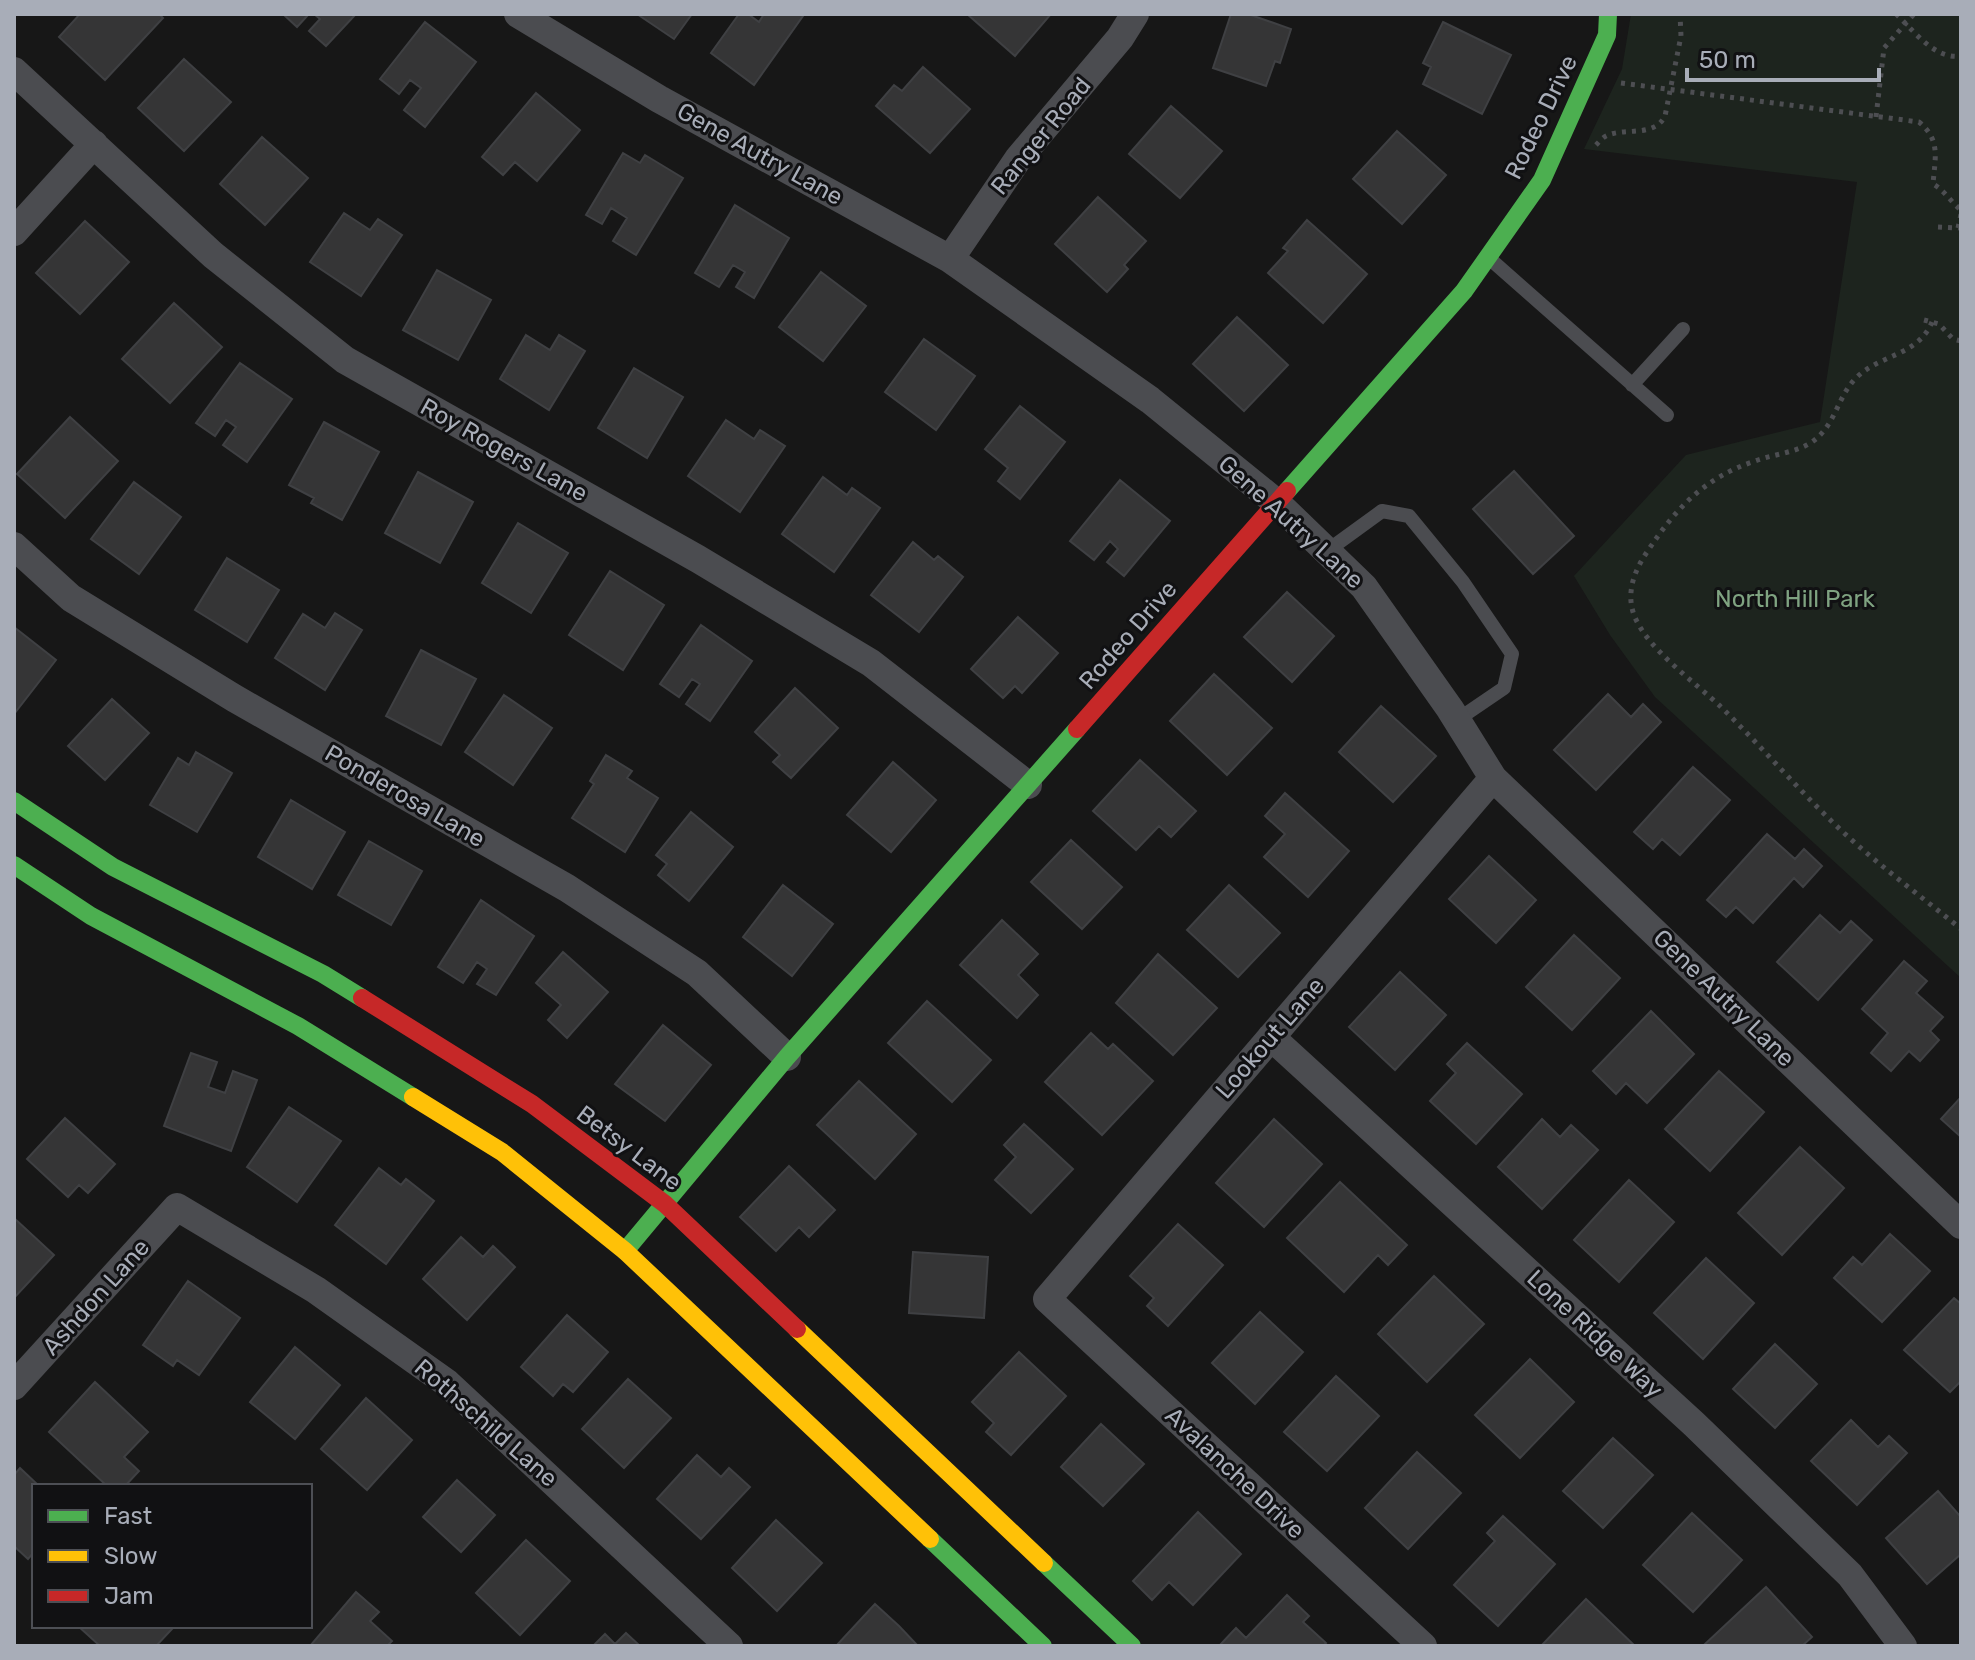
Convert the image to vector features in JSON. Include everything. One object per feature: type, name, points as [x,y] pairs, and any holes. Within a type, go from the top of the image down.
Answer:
[{"type":"main road","name":"Rodeo Drive","points":[[625,1251],[787,1057],[1464,291],[1542,180],[1607,35],[1608,14]]},
{"type":"main road","name":"Betsy Lane","points":[[14,801],[113,867],[323,974],[532,1104],[665,1204],[1132,1646]]},
{"type":"main road","points":[[14,865],[91,916],[298,1026],[502,1152],[625,1251],[1043,1646]]},
{"type":"street","name":"Gene Autry Lane","points":[[518,14],[659,99],[950,259],[1150,400],[1277,503],[1364,587],[1457,720],[1493,778],[1961,1225]]},
{"type":"street","name":"Ranger Road","points":[[950,259],[1018,159],[1120,38],[1135,14]]},
{"type":"street","name":"Roy Rogers Lane","points":[[14,71],[213,255],[345,360],[698,559],[871,663],[1028,785]]},
{"type":"street","points":[[14,232],[94,144]]},
{"type":"street","name":"Ponderosa Lane","points":[[14,546],[71,598],[234,698],[567,888],[697,973],[787,1057]]},
{"type":"street","name":"Lookout Lane","points":[[1047,1299],[1493,778]]},
{"type":"street","name":"Lone Ridge Way","points":[[1271,1037],[1694,1424],[1850,1575],[1903,1646]]},
{"type":"street","name":"Ashdon Lane","points":[[14,1386],[177,1207]]},
{"type":"street","name":"Rothschild Lane","points":[[177,1207],[316,1290],[447,1383],[729,1646]]},
{"type":"street","name":"Avalanche Drive","points":[[1047,1299],[1418,1645]]},
{"type":"lane","points":[[1488,257],[1667,415]]},
{"type":"lane","points":[[1632,385],[1683,329]]},
{"type":"lane","points":[[1327,551],[1382,511],[1409,516],[1463,582],[1512,654],[1504,688],[1457,720]]},
{"type":"path","points":[[1595,146],[1606,136],[1654,128],[1662,123],[1681,36],[1680,14]]},
{"type":"path","points":[[1896,14],[1938,53],[1961,56]]},
{"type":"path","points":[[1876,117],[1884,48],[1914,14]]},
{"type":"path","points":[[1590,73],[1610,81],[1919,122],[1933,137],[1933,184],[1944,190],[1961,212],[1958,228],[1938,227]]},
{"type":"path","points":[[1924,320],[1939,324],[1953,339],[1961,341]]},
{"type":"path","points":[[1932,322],[1921,340],[1908,351],[1871,367],[1856,378],[1830,424],[1808,444],[1719,475],[1698,489],[1647,552],[1635,573],[1631,603],[1635,618],[1660,650],[1807,797],[1887,871],[1961,929]]},
{"type":"green space","name":"North Hill Park","points":[[1631,14],[1961,14],[1961,978],[1655,697],[1610,635],[1574,576],[1686,455],[1820,422],[1857,182],[1584,149],[1622,69]]},
{"type":"building","points":[[80,14],[159,14],[163,18],[105,80],[59,37]]},
{"type":"building","points":[[283,14],[309,14],[297,27]]},
{"type":"building","points":[[314,14],[356,14],[326,46],[309,31],[320,19]]},
{"type":"building","points":[[637,14],[692,14],[674,39]]},
{"type":"building","points":[[739,14],[748,14],[759,22],[764,14],[803,16],[754,85],[711,53]]},
{"type":"building","points":[[967,14],[1051,14],[1015,56]]},
{"type":"building","points":[[1231,14],[1248,14],[1291,29],[1280,63],[1275,61],[1266,86],[1213,68]]},
{"type":"building","points":[[425,22],[476,62],[425,127],[404,110],[421,88],[410,80],[399,94],[380,79]]},
{"type":"building","points":[[1443,22],[1511,55],[1482,114],[1423,84],[1431,67],[1423,63]]},
{"type":"building","points":[[184,59],[231,102],[184,151],[138,108]]},
{"type":"building","points":[[923,67],[970,109],[930,153],[876,106],[894,85],[902,91]]},
{"type":"building","points":[[536,93],[580,130],[537,181],[515,162],[503,175],[482,157]]},
{"type":"building","points":[[1171,106],[1222,151],[1180,198],[1129,154]]},
{"type":"building","points":[[1397,131],[1446,175],[1402,224],[1353,179]]},
{"type":"building","points":[[262,137],[308,178],[265,225],[220,184]]},
{"type":"building","points":[[623,153],[640,163],[645,155],[683,178],[636,255],[613,241],[627,218],[611,208],[602,224],[586,215]]},
{"type":"building","points":[[1098,197],[1146,241],[1124,265],[1128,269],[1107,292],[1055,244]]},
{"type":"building","points":[[735,205],[789,238],[754,298],[736,287],[745,272],[733,265],[719,287],[695,273]]},
{"type":"building","points":[[344,213],[370,230],[378,219],[402,235],[361,296],[310,262]]},
{"type":"building","points":[[1307,220],[1367,274],[1323,323],[1268,273],[1288,251],[1283,248]]},
{"type":"building","points":[[85,221],[129,262],[80,314],[36,273]]},
{"type":"building","points":[[437,270],[491,300],[458,360],[403,330]]},
{"type":"building","points":[[821,272],[866,306],[823,361],[779,327]]},
{"type":"building","points":[[174,303],[222,347],[170,403],[122,359]]},
{"type":"building","points":[[1237,317],[1288,365],[1244,411],[1193,364]]},
{"type":"building","points":[[526,335],[550,350],[559,335],[585,351],[549,410],[500,379]]},
{"type":"building","points":[[924,339],[975,376],[936,430],[885,392]]},
{"type":"building","points":[[240,363],[292,399],[247,462],[223,445],[236,427],[226,420],[215,436],[196,423]]},
{"type":"building","points":[[634,368],[683,397],[647,458],[598,428]]},
{"type":"building","points":[[1020,406],[1065,442],[1020,499],[998,481],[1008,468],[985,449]]},
{"type":"building","points":[[70,417],[118,461],[65,518],[17,474]]},
{"type":"building","points":[[726,420],[754,439],[760,430],[785,446],[740,512],[688,476]]},
{"type":"building","points":[[324,422],[379,452],[342,520],[311,503],[314,498],[289,485]]},
{"type":"building","points":[[1514,471],[1574,536],[1533,574],[1473,509]]},
{"type":"building","points":[[418,472],[473,502],[440,563],[385,533]]},
{"type":"building","points":[[823,477],[847,495],[852,488],[880,508],[834,572],[782,534]]},
{"type":"building","points":[[1120,480],[1170,521],[1124,576],[1107,562],[1118,549],[1110,541],[1094,560],[1070,541]]},
{"type":"building","points":[[134,482],[181,517],[139,574],[91,539]]},
{"type":"building","points":[[518,523],[568,553],[531,613],[482,583]]},
{"type":"building","points":[[913,542],[934,560],[938,556],[963,577],[919,632],[871,595]]},
{"type":"building","points":[[227,558],[279,590],[247,642],[195,610]]},
{"type":"building","points":[[610,571],[664,605],[623,670],[569,635]]},
{"type":"building","points":[[1287,592],[1334,636],[1292,682],[1244,637]]},
{"type":"building","points":[[335,613],[362,630],[325,690],[275,658],[303,614],[325,628]]},
{"type":"building","points":[[1018,617],[1058,653],[1022,693],[1015,686],[1003,698],[971,669]]},
{"type":"building","points":[[701,625],[752,661],[710,721],[686,704],[700,684],[692,679],[679,697],[660,684]]},
{"type":"building","points":[[14,627],[56,660],[14,714]]},
{"type":"building","points":[[421,650],[476,679],[441,745],[386,716]]},
{"type":"building","points":[[1214,674],[1272,728],[1227,775],[1170,721]]},
{"type":"building","points":[[795,688],[838,728],[791,778],[773,762],[780,755],[755,732]]},
{"type":"building","points":[[1608,694],[1631,717],[1643,704],[1661,722],[1596,790],[1554,750]]},
{"type":"building","points":[[504,695],[552,728],[513,785],[465,752]]},
{"type":"building","points":[[112,699],[149,733],[105,780],[68,746]]},
{"type":"building","points":[[1381,706],[1436,756],[1393,802],[1339,752]]},
{"type":"building","points":[[196,752],[232,773],[197,832],[150,805],[178,758],[189,765]]},
{"type":"building","points":[[606,755],[632,771],[627,778],[658,798],[625,852],[572,818],[594,784],[590,781]]},
{"type":"building","points":[[1140,760],[1196,811],[1171,837],[1159,826],[1136,850],[1093,811]]},
{"type":"building","points":[[893,762],[936,800],[891,852],[847,815]]},
{"type":"building","points":[[1693,767],[1730,800],[1680,855],[1662,839],[1653,849],[1634,832]]},
{"type":"building","points":[[1285,793],[1349,851],[1308,897],[1264,857],[1285,834],[1265,816]]},
{"type":"building","points":[[291,800],[345,832],[312,889],[258,857]]},
{"type":"building","points":[[691,812],[733,847],[689,901],[658,875],[667,864],[656,855]]},
{"type":"building","points":[[1767,834],[1795,859],[1804,849],[1822,866],[1803,887],[1794,878],[1753,923],[1736,907],[1726,917],[1707,900]]},
{"type":"building","points":[[1071,840],[1122,887],[1082,929],[1031,882]]},
{"type":"building","points":[[369,841],[422,871],[391,925],[338,895]]},
{"type":"building","points":[[1489,856],[1536,900],[1496,943],[1449,899]]},
{"type":"building","points":[[783,885],[833,924],[792,976],[743,937]]},
{"type":"building","points":[[1229,885],[1280,933],[1238,977],[1187,930]]},
{"type":"building","points":[[481,900],[534,936],[496,995],[477,984],[487,969],[477,962],[463,983],[438,967]]},
{"type":"building","points":[[1820,915],[1840,933],[1851,921],[1872,940],[1818,1000],[1777,962]]},
{"type":"building","points":[[1002,920],[1038,954],[1018,975],[1038,995],[1017,1018],[960,965]]},
{"type":"building","points":[[1574,935],[1620,978],[1572,1030],[1526,987]]},
{"type":"building","points":[[563,952],[608,992],[567,1038],[548,1020],[561,1005],[536,983]]},
{"type":"building","points":[[1158,954],[1217,1008],[1173,1055],[1116,1003]]},
{"type":"building","points":[[1904,961],[1927,981],[1916,993],[1943,1017],[1930,1031],[1939,1040],[1920,1061],[1909,1051],[1891,1071],[1871,1053],[1888,1033],[1862,1009]]},
{"type":"building","points":[[1400,972],[1446,1015],[1395,1070],[1349,1027]]},
{"type":"building","points":[[927,1001],[991,1060],[952,1102],[888,1043]]},
{"type":"building","points":[[1651,1011],[1694,1054],[1647,1103],[1626,1083],[1616,1094],[1593,1071]]},
{"type":"building","points":[[663,1025],[711,1065],[665,1121],[615,1084]]},
{"type":"building","points":[[1091,1033],[1108,1049],[1113,1044],[1153,1081],[1102,1135],[1045,1082]]},
{"type":"building","points":[[1467,1043],[1522,1094],[1476,1144],[1430,1101],[1456,1073],[1447,1064]]},
{"type":"building","points":[[191,1053],[217,1062],[208,1087],[225,1093],[233,1071],[257,1080],[231,1151],[164,1126]]},
{"type":"building","points":[[1719,1071],[1764,1112],[1710,1171],[1665,1129]]},
{"type":"building","points":[[859,1081],[916,1134],[875,1179],[817,1125]]},
{"type":"building","points":[[1961,1097],[1961,1137],[1941,1119]]},
{"type":"building","points":[[289,1107],[341,1141],[297,1202],[247,1167]]},
{"type":"building","points":[[65,1118],[115,1164],[88,1193],[79,1185],[68,1197],[27,1159]]},
{"type":"building","points":[[1274,1119],[1322,1164],[1264,1227],[1216,1183]]},
{"type":"building","points":[[1542,1119],[1560,1137],[1571,1125],[1598,1150],[1542,1209],[1498,1167]]},
{"type":"building","points":[[1024,1124],[1073,1169],[1031,1213],[995,1180],[1016,1157],[1004,1145]]},
{"type":"building","points":[[1800,1147],[1844,1188],[1782,1255],[1738,1213]]},
{"type":"building","points":[[789,1166],[835,1210],[809,1237],[799,1227],[776,1251],[740,1217]]},
{"type":"building","points":[[379,1168],[401,1185],[406,1179],[434,1201],[386,1264],[335,1225]]},
{"type":"building","points":[[1629,1180],[1674,1222],[1619,1282],[1574,1240]]},
{"type":"building","points":[[1340,1182],[1407,1245],[1388,1265],[1378,1255],[1344,1292],[1287,1238]]},
{"type":"building","points":[[14,1218],[54,1255],[14,1298]]},
{"type":"building","points":[[1178,1224],[1223,1265],[1168,1326],[1147,1306],[1154,1298],[1130,1276]]},
{"type":"building","points":[[1890,1234],[1930,1271],[1882,1322],[1834,1278],[1853,1257],[1862,1265]]},
{"type":"building","points":[[461,1237],[483,1257],[493,1246],[515,1267],[467,1320],[423,1279]]},
{"type":"building","points":[[913,1252],[988,1257],[984,1318],[909,1313]]},
{"type":"building","points":[[1706,1258],[1754,1303],[1703,1359],[1654,1313]]},
{"type":"building","points":[[1434,1276],[1484,1324],[1427,1382],[1378,1334]]},
{"type":"building","points":[[188,1281],[240,1318],[199,1375],[177,1360],[173,1366],[143,1345]]},
{"type":"building","points":[[1954,1298],[1961,1304],[1961,1381],[1950,1392],[1904,1350]]},
{"type":"building","points":[[1260,1312],[1303,1352],[1255,1404],[1212,1363]]},
{"type":"building","points":[[567,1315],[608,1352],[573,1392],[563,1384],[553,1396],[521,1367]]},
{"type":"building","points":[[1775,1344],[1817,1384],[1775,1428],[1733,1389]]},
{"type":"building","points":[[295,1347],[340,1385],[295,1439],[250,1402]]},
{"type":"building","points":[[1019,1352],[1066,1396],[1011,1455],[986,1432],[994,1423],[972,1402]]},
{"type":"building","points":[[1530,1359],[1574,1402],[1520,1458],[1475,1415]]},
{"type":"building","points":[[1336,1376],[1379,1416],[1327,1471],[1284,1432]]},
{"type":"building","points":[[628,1379],[671,1418],[624,1468],[582,1429]]},
{"type":"building","points":[[95,1382],[148,1432],[124,1457],[139,1471],[127,1484],[105,1484],[49,1432]]},
{"type":"building","points":[[366,1398],[412,1440],[367,1490],[321,1449]]},
{"type":"building","points":[[1851,1420],[1878,1447],[1889,1436],[1907,1453],[1857,1505],[1811,1461]]},
{"type":"building","points":[[1101,1424],[1144,1464],[1103,1506],[1061,1467]]},
{"type":"building","points":[[1613,1438],[1653,1475],[1603,1528],[1563,1491]]},
{"type":"building","points":[[1417,1452],[1461,1493],[1408,1549],[1365,1508]]},
{"type":"building","points":[[697,1455],[721,1477],[729,1468],[750,1487],[701,1539],[657,1499]]},
{"type":"building","points":[[20,1468],[37,1484],[32,1484],[32,1554],[28,1559],[14,1546],[14,1475]]},
{"type":"building","points":[[457,1480],[495,1515],[461,1552],[423,1517]]},
{"type":"building","points":[[1938,1491],[1961,1514],[1961,1554],[1927,1584],[1886,1538]]},
{"type":"building","points":[[1198,1512],[1241,1554],[1193,1605],[1169,1582],[1152,1600],[1133,1581]]},
{"type":"building","points":[[1692,1513],[1742,1560],[1693,1612],[1643,1565]]},
{"type":"building","points":[[1503,1516],[1555,1564],[1498,1626],[1454,1585],[1495,1541],[1487,1533]]},
{"type":"building","points":[[776,1520],[822,1563],[777,1611],[732,1568]]},
{"type":"building","points":[[526,1540],[570,1581],[520,1635],[476,1593]]},
{"type":"building","points":[[1766,1587],[1812,1637],[1802,1646],[1705,1644]]},
{"type":"building","points":[[356,1592],[379,1612],[370,1621],[392,1641],[387,1646],[310,1646]]},
{"type":"building","points":[[1287,1595],[1309,1616],[1303,1622],[1326,1643],[1323,1646],[1219,1646],[1236,1628],[1246,1638]]},
{"type":"building","points":[[1586,1599],[1635,1646],[1541,1646]]},
{"type":"building","points":[[875,1604],[899,1626],[918,1646],[836,1646]]},
{"type":"building","points":[[80,1628],[173,1628],[156,1646],[100,1646]]},
{"type":"building","points":[[626,1633],[640,1646],[593,1646],[605,1634],[615,1644]]},
{"type":"traffic: fast","points":[[1287,491],[1464,291],[1542,180],[1607,35],[1608,14]]},
{"type":"traffic: fast","points":[[625,1251],[787,1057],[1077,729]]},
{"type":"traffic: fast","points":[[14,801],[113,867],[323,974],[362,998]]},
{"type":"traffic: fast","points":[[14,865],[91,916],[298,1026],[413,1097]]},
{"type":"traffic: fast","points":[[930,1539],[1043,1646]]},
{"type":"traffic: fast","points":[[1044,1563],[1132,1646]]},
{"type":"traffic: slow","points":[[413,1097],[502,1152],[625,1251],[930,1539]]},
{"type":"traffic: slow","points":[[797,1329],[1044,1563]]},
{"type":"traffic: jam","points":[[1077,729],[1287,491]]},
{"type":"traffic: jam","points":[[362,998],[532,1104],[665,1204],[797,1329]]}]
